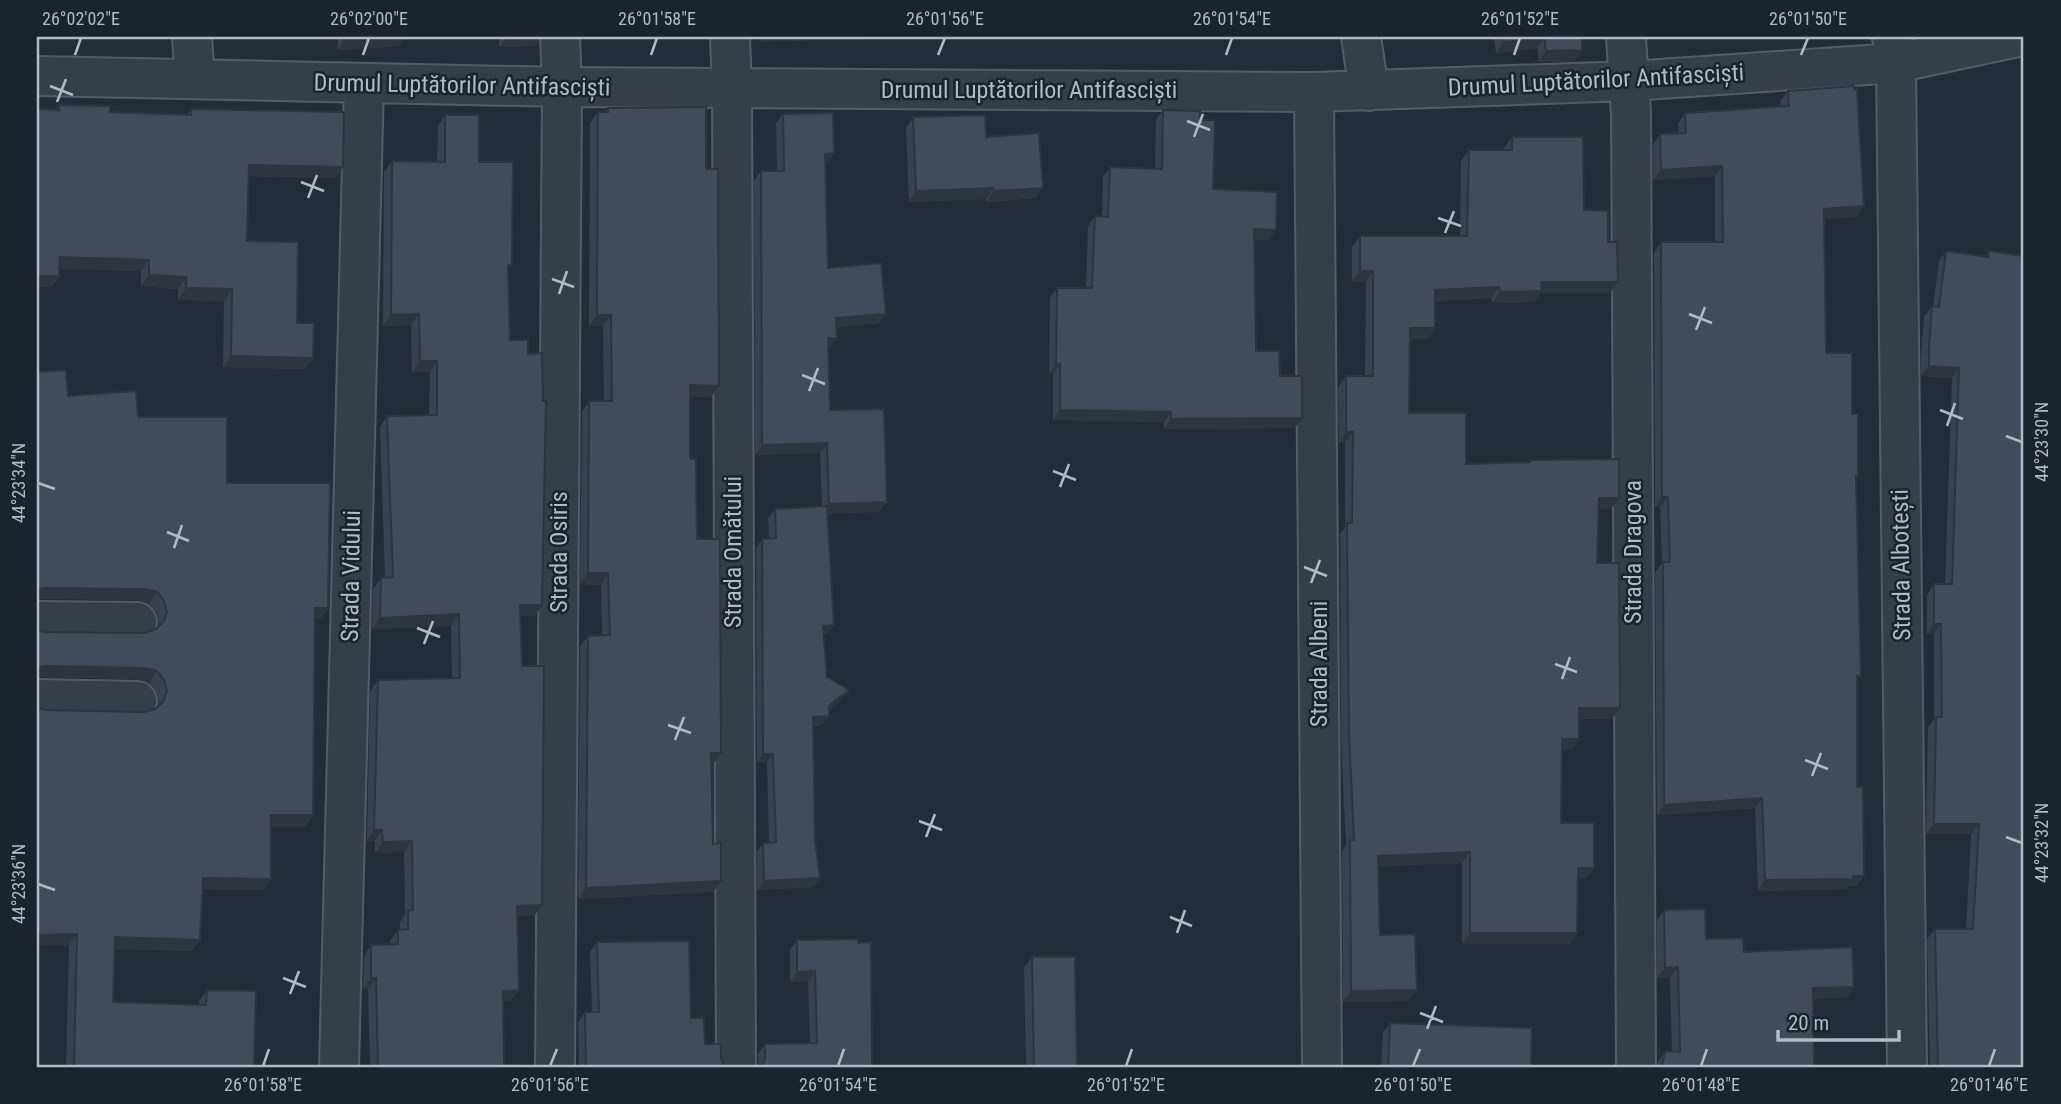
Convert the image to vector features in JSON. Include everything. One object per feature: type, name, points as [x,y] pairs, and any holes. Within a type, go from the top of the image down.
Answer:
[{"type":"street","points":[[192,37],[195,78]]},
{"type":"street","name":"Strada Osiris","points":[[555,1067],[562,88],[560,37]]},
{"type":"street","name":"Strada Omătului","points":[[730,37],[736,1067]]},
{"type":"street","points":[[1361,37],[1369,91]]},
{"type":"street","name":"Strada Dragova","points":[[1626,37],[1630,81],[1636,1067]]},
{"type":"street","name":"Drumul Luptătorilor Antifasciști","points":[[37,76],[562,88],[1369,91],[1630,81],[2018,37]]},
{"type":"street","name":"Strada Albotești","points":[[1894,50],[1907,1067]]},
{"type":"street","name":"Strada Vidului","points":[[339,1067],[364,84]]},
{"type":"street","name":"Strada Albeni","points":[[1314,92],[1322,1067]]},
{"type":"street","points":[[37,621],[137,622]]},
{"type":"street","points":[[37,699],[137,701]]},
{"type":"building","points":[[344,37],[406,37],[344,40]]},
{"type":"building","points":[[1503,37],[1544,37],[1544,38],[1504,42]]},
{"type":"building","points":[[1544,37],[1582,37],[1582,50],[1546,51]]},
{"type":"building","points":[[1854,86],[1854,89],[1857,89],[1864,206],[1824,209],[1826,353],[1852,353],[1852,414],[1858,414],[1856,476],[1861,676],[1857,676],[1857,787],[1863,787],[1864,876],[1853,876],[1853,879],[1765,880],[1762,798],[1664,805],[1663,562],[1670,562],[1668,497],[1662,497],[1661,242],[1723,242],[1722,166],[1661,170],[1660,134],[1686,133],[1685,113],[1789,106],[1788,91]]},
{"type":"building","points":[[59,105],[110,106],[110,112],[191,115],[191,109],[344,112],[343,167],[249,165],[247,241],[298,242],[297,323],[314,323],[313,358],[231,356],[232,289],[186,288],[186,277],[149,275],[149,260],[60,257],[59,276],[37,276],[37,109],[59,110]]},
{"type":"building","points":[[706,107],[706,169],[718,169],[719,386],[690,385],[690,459],[696,459],[697,539],[720,539],[721,753],[711,753],[713,844],[721,843],[721,881],[586,888],[588,636],[610,635],[608,573],[588,573],[589,401],[612,401],[611,315],[597,315],[598,112],[608,112],[608,108]]},
{"type":"building","points":[[1163,110],[1200,111],[1200,120],[1215,120],[1213,189],[1277,192],[1276,230],[1254,229],[1256,351],[1279,351],[1280,376],[1302,376],[1302,418],[1171,419],[1171,412],[1060,410],[1060,364],[1056,364],[1057,288],[1092,288],[1095,216],[1108,217],[1110,167],[1162,169]]},
{"type":"building","points":[[833,113],[834,153],[825,154],[828,268],[881,263],[886,314],[836,318],[837,338],[828,338],[830,410],[884,409],[887,502],[829,504],[827,443],[762,445],[761,171],[784,171],[783,114]]},
{"type":"building","points":[[445,115],[479,115],[479,162],[513,162],[512,265],[508,265],[510,340],[528,340],[528,354],[542,353],[543,401],[546,401],[542,605],[520,605],[522,666],[544,666],[542,905],[517,906],[519,990],[503,991],[504,1065],[518,1067],[378,1067],[376,978],[371,978],[371,945],[398,944],[398,930],[408,929],[408,911],[413,910],[412,841],[383,842],[382,830],[374,830],[378,680],[460,678],[459,614],[380,618],[381,578],[393,577],[387,416],[437,415],[437,361],[420,361],[419,314],[391,315],[392,161],[445,162]]},
{"type":"building","points":[[985,115],[986,137],[1039,133],[1043,188],[916,191],[913,117]]},
{"type":"building","points":[[1512,137],[1583,137],[1584,210],[1608,211],[1608,242],[1617,242],[1618,282],[1541,282],[1542,291],[1500,292],[1499,287],[1435,290],[1435,328],[1410,328],[1409,413],[1466,413],[1466,464],[1619,459],[1619,498],[1599,498],[1597,563],[1619,563],[1620,708],[1579,708],[1579,739],[1562,739],[1561,823],[1594,823],[1594,868],[1578,868],[1577,933],[1470,933],[1470,852],[1378,856],[1380,935],[1415,934],[1417,990],[1351,991],[1350,840],[1354,840],[1349,732],[1347,523],[1352,523],[1353,432],[1346,432],[1346,376],[1373,376],[1373,271],[1360,271],[1360,236],[1467,236],[1469,150],[1512,150]]},
{"type":"building","points":[[1946,251],[1988,257],[1989,251],[2024,256],[2024,1067],[1938,1067],[1935,929],[1973,929],[1979,824],[1934,824],[1936,717],[1942,717],[1941,624],[1934,624],[1934,584],[1952,584],[1959,368],[1929,366],[1932,306],[1939,307]]},
{"type":"building","points":[[66,370],[68,396],[136,391],[138,417],[227,417],[227,483],[330,483],[328,608],[315,608],[313,815],[271,815],[271,879],[203,878],[200,940],[115,937],[113,1002],[206,1005],[207,990],[256,991],[254,1067],[74,1067],[77,934],[37,935],[37,707],[44,710],[144,712],[155,709],[163,702],[167,691],[164,680],[157,671],[145,668],[37,668],[37,629],[44,632],[145,633],[156,629],[164,621],[167,612],[164,601],[157,592],[145,589],[37,590],[37,372]]},
{"type":"building","points":[[827,506],[834,625],[823,626],[827,677],[849,690],[829,706],[829,716],[813,717],[815,840],[820,878],[764,881],[763,843],[776,842],[773,754],[763,754],[762,539],[776,538],[775,509]]},
{"type":"building","points":[[1705,909],[1706,939],[1743,938],[1744,952],[1852,947],[1854,987],[1813,988],[1814,1067],[1662,1067],[1665,1051],[1680,1052],[1678,967],[1665,968],[1664,910]]},
{"type":"building","points":[[858,939],[858,943],[871,942],[872,1066],[762,1067],[765,1044],[817,1043],[815,971],[797,972],[797,940]]},
{"type":"building","points":[[689,941],[691,1018],[704,1018],[705,1044],[721,1044],[724,1067],[586,1067],[585,1012],[599,1012],[597,942]]},
{"type":"building","points":[[1032,957],[1075,957],[1077,1067],[1034,1067]]},
{"type":"building","points":[[1390,1023],[1532,1028],[1531,1067],[1388,1067]]}]
